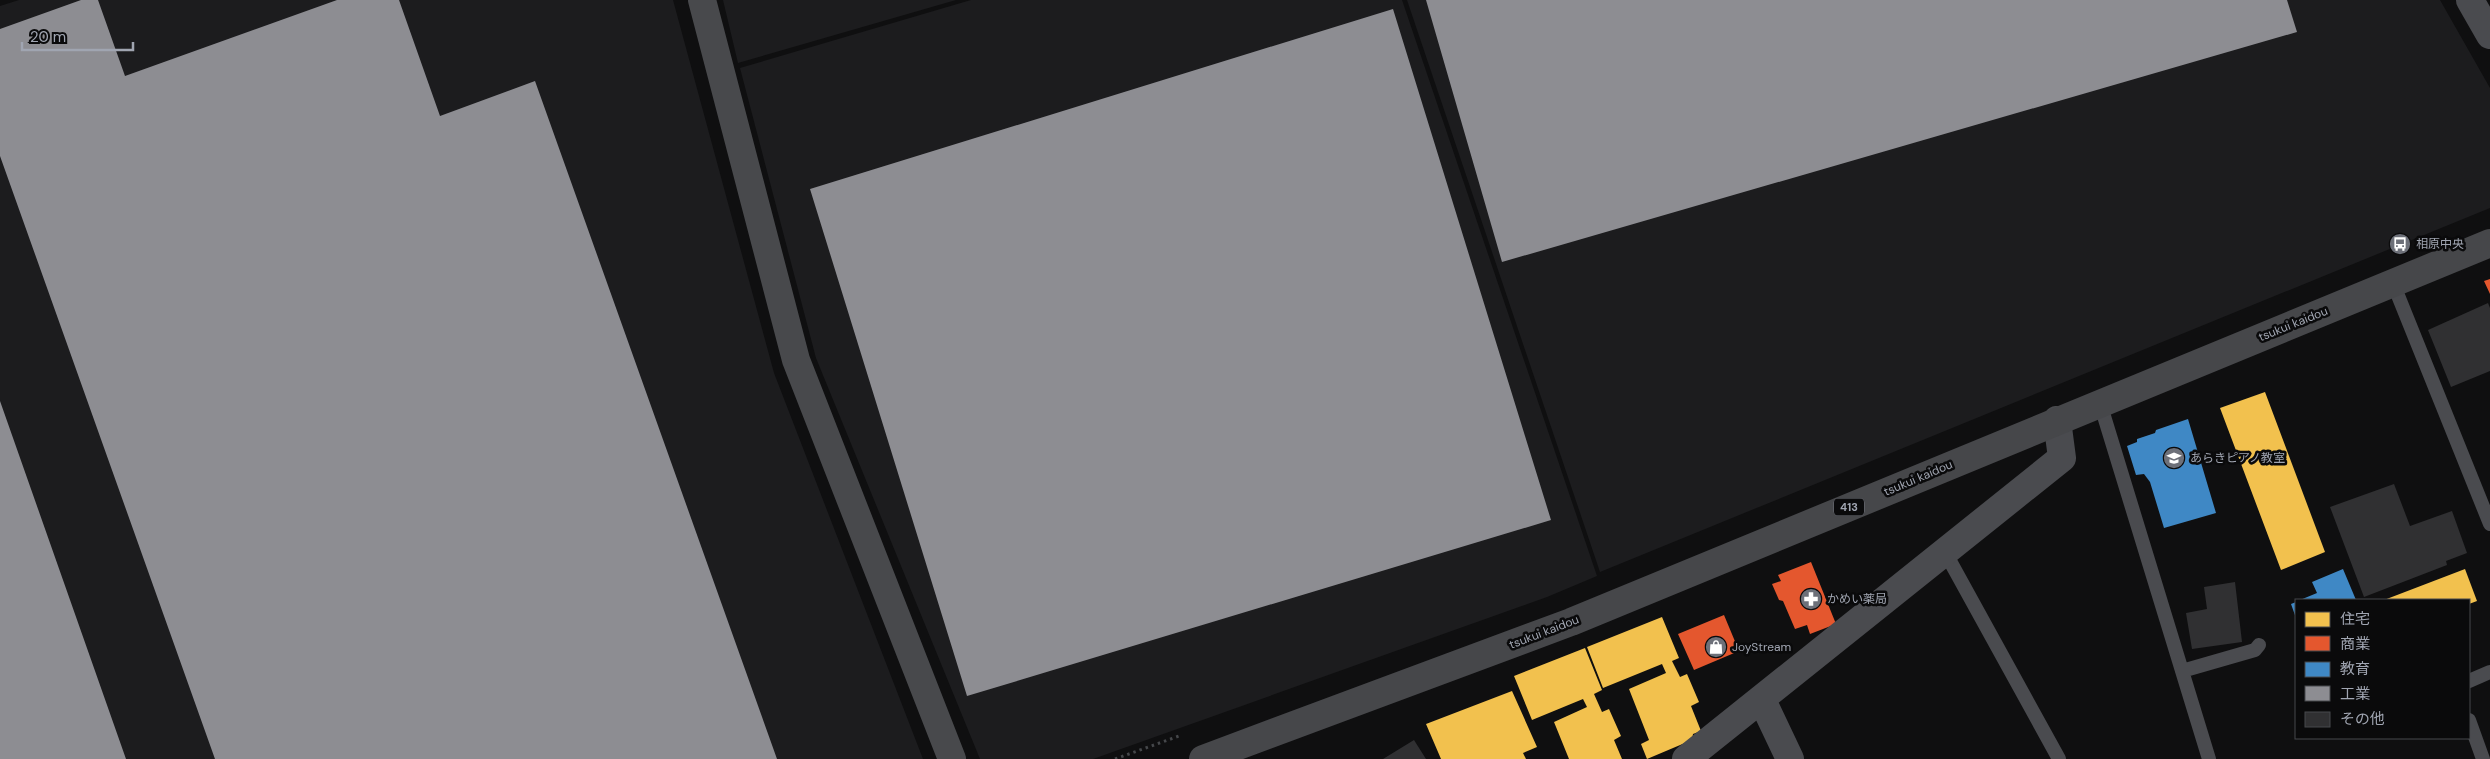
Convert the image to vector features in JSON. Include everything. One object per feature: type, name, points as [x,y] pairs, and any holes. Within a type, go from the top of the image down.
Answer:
[{"type":"highway","name":"tsukui kaidou","points":[[1203,759],[1571,622],[2490,243]]},
{"type":"street","points":[[702,0],[796,360],[952,759]]},
{"type":"street","points":[[2470,0],[2490,35]]},
{"type":"street","points":[[1686,759],[2062,458],[2057,420]]},
{"type":"street","points":[[1762,700],[1790,759]]},
{"type":"lane","points":[[2393,283],[2490,524]]},
{"type":"lane","points":[[2100,403],[2210,759]]},
{"type":"lane","points":[[1945,552],[2059,759]]},
{"type":"lane","points":[[2182,671],[2255,650],[2259,645]]},
{"type":"lane","points":[[2470,681],[2490,672]]},
{"type":"lane","points":[[2470,723],[2483,759]]},
{"type":"shaded area","points":[[19,0],[673,0],[774,373],[923,759],[0,759],[0,6]]},
{"type":"shaded area","points":[[723,0],[956,0],[738,63]]},
{"type":"shaded area","points":[[971,0],[1402,0],[1597,576],[1547,597],[1093,759],[980,759],[816,358],[740,68]]},
{"type":"shaded area","points":[[1407,0],[2440,0],[2490,88],[2490,208],[1600,572]]},
{"type":"building: 住宅","points":[[2265,392],[2325,552],[2281,570],[2220,408]]},
{"type":"building: 住宅","points":[[2465,569],[2477,601],[2470,604],[2470,599],[2387,599]]},
{"type":"building: 住宅","points":[[1662,617],[1679,658],[1672,661],[1680,677],[1687,674],[1699,702],[1691,706],[1701,731],[1693,734],[1692,740],[1647,759],[1641,744],[1649,740],[1629,689],[1666,673],[1662,664],[1603,688],[1587,647]]},
{"type":"building: 住宅","points":[[1585,648],[1602,690],[1594,694],[1602,712],[1609,709],[1621,736],[1614,740],[1622,759],[1569,759],[1554,722],[1587,707],[1583,699],[1532,720],[1514,676]]},
{"type":"building: 住宅","points":[[1512,691],[1537,747],[1523,753],[1526,759],[1441,759],[1426,724]]},
{"type":"building: 商業","points":[[2490,279],[2490,294],[2484,281]]},
{"type":"building: 商業","points":[[1811,562],[1836,624],[1810,634],[1807,625],[1795,629],[1783,601],[1779,600],[1772,584],[1781,581],[1778,575]]},
{"type":"building: 商業","points":[[1724,615],[1739,651],[1694,670],[1678,634]]},
{"type":"building: 教育","points":[[2188,419],[2216,513],[2164,528],[2150,482],[2144,474],[2136,475],[2127,446],[2137,442],[2137,439],[2155,433],[2156,430]]},
{"type":"building: 教育","points":[[2343,569],[2356,599],[2302,599],[2317,593],[2312,582]]},
{"type":"building: 教育","points":[[2295,602],[2295,615],[2291,604]]},
{"type":"building: 工業","points":[[81,0],[98,0],[125,76],[337,0],[399,0],[440,116],[535,81],[777,759],[215,759],[0,156],[0,29]]},
{"type":"building: 工業","points":[[1426,0],[2287,0],[2297,32],[1502,262]]},
{"type":"building: 工業","points":[[1393,9],[1551,520],[967,696],[810,189]]},
{"type":"building: 工業","points":[[0,401],[126,759],[0,759]]},
{"type":"building: その他","points":[[2488,303],[2490,308],[2490,371],[2451,387],[2428,330]]},
{"type":"building: その他","points":[[2394,484],[2410,526],[2452,511],[2467,553],[2446,561],[2447,565],[2364,597],[2330,507]]},
{"type":"building: その他","points":[[2235,582],[2242,642],[2192,649],[2186,613],[2207,609],[2204,587]]},
{"type":"building: その他","points":[[1414,740],[1426,759],[1383,759]]},
{"type":"place","name":"相原中央","points":[[2400,244]]},
{"type":"place","name":"あらきピアノ教室","points":[[2174,458]]},
{"type":"place","name":"かめい薬局","points":[[1811,599]]},
{"type":"place","name":"JoyStream","points":[[1716,647]]}]
